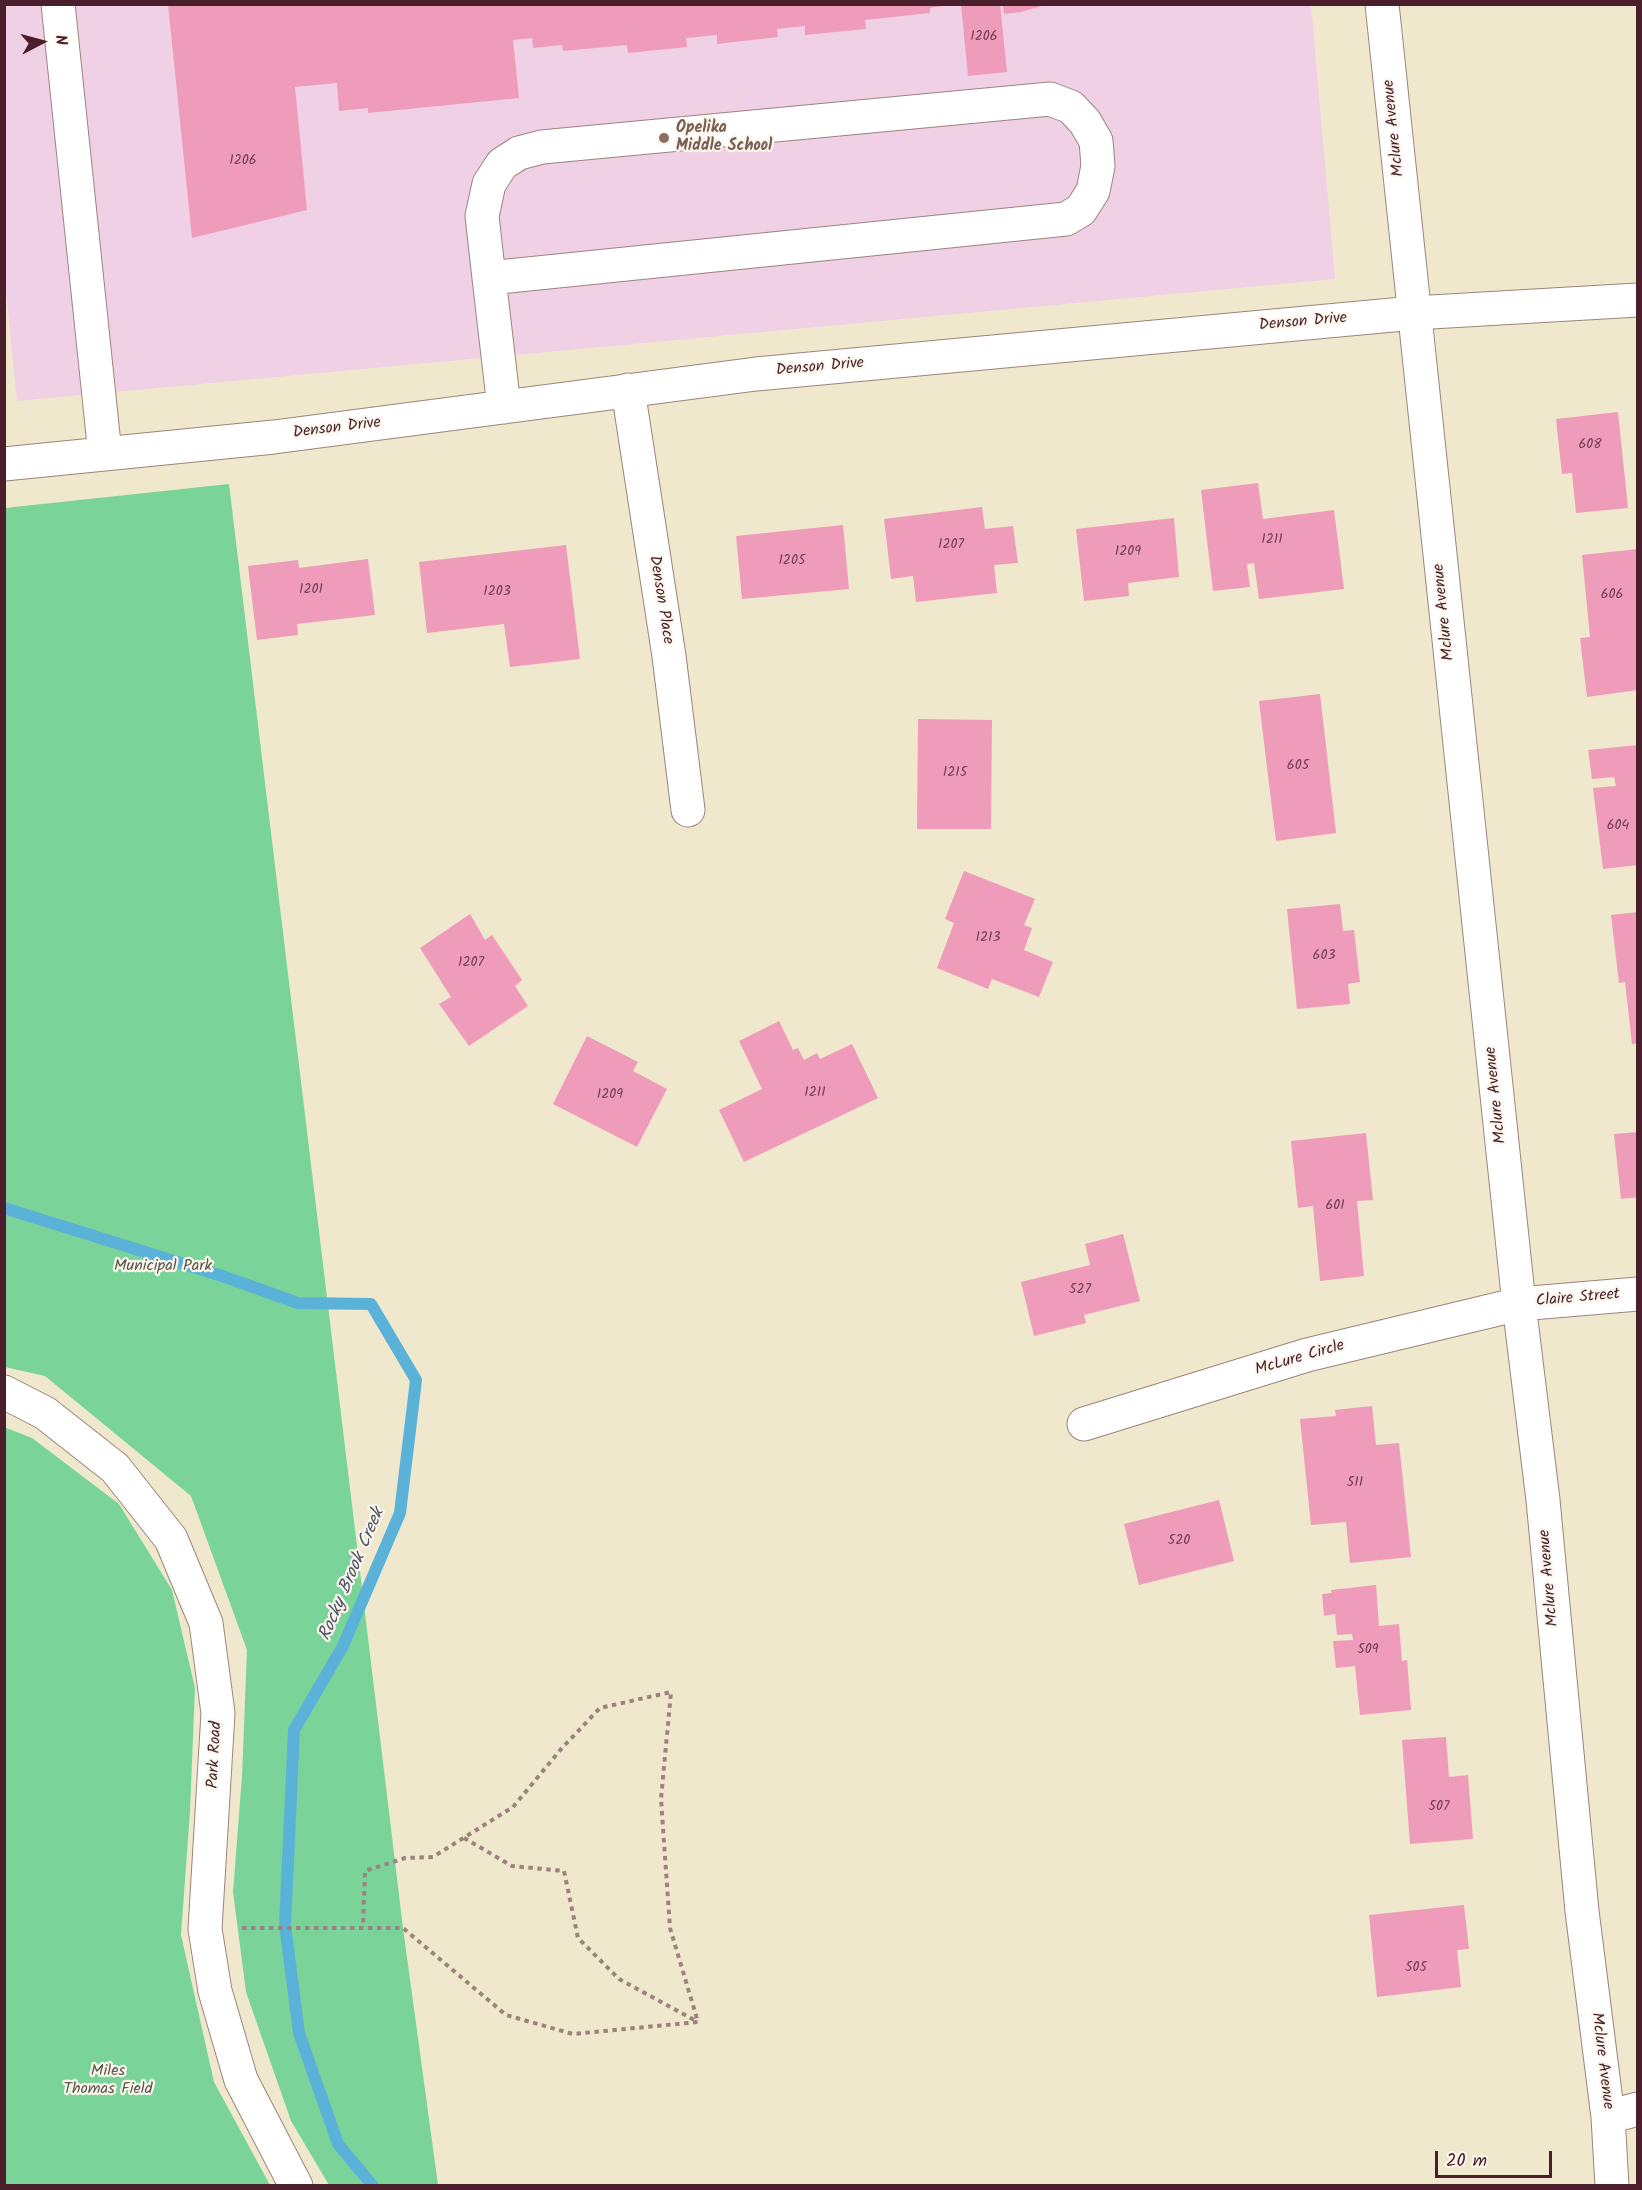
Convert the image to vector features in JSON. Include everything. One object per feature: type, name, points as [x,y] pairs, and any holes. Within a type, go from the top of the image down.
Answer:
[{"type":"street","points":[[58,4],[105,454]]},
{"type":"street","name":"Mclure Avenue","points":[[1382,4],[1519,1304],[1543,1500],[1582,1911],[1623,2113],[1612,2186]]},
{"type":"street","points":[[489,278],[1066,219],[1081,210],[1093,191],[1098,166],[1096,141],[1085,122],[1071,107],[1050,99],[542,147],[519,153],[502,164],[489,184],[482,216],[489,278],[504,407]]},
{"type":"street","name":"Denson Drive","points":[[4,464],[274,437],[756,374],[1414,313],[1638,300]]},
{"type":"street","name":"Denson Place","points":[[628,390],[667,644],[688,810]]},
{"type":"street","name":"Claire Street","points":[[1519,1304],[1638,1294]]},
{"type":"street","name":"McLure Circle","points":[[1084,1424],[1307,1355],[1519,1304]]},
{"type":"street","name":"Park Road","points":[[4,1392],[45,1413],[115,1468],[171,1539],[206,1623],[218,1713],[205,1929],[215,1991],[241,2080],[296,2186]]},
{"type":"path","points":[[363,1927],[365,1871],[405,1858],[433,1857],[513,1808],[562,1748],[600,1708],[670,1692],[661,1799],[670,1928],[698,2022]]},
{"type":"path","points":[[464,1838],[512,1866],[564,1871],[578,1938],[619,1979],[698,2022]]},
{"type":"path","points":[[242,1928],[403,1928],[506,2015],[573,2034],[698,2022]]},
{"type":"shaded area","name":"Opelika Middle School","points":[[4,5],[1311,5],[1335,279],[17,401],[4,271]]},
{"type":"green space","name":"Municipal Park","points":[[229,484],[403,1928],[438,2185],[329,2185],[291,2121],[246,1992],[233,1892],[242,1776],[247,1650],[191,1496],[45,1376],[5,1367],[5,508]]},
{"type":"green space","name":"Miles Thomas Field","points":[[4,1427],[32,1438],[119,1504],[172,1590],[195,1688],[190,1811],[181,1935],[214,2082],[270,2185],[5,2185]]},
{"type":"building","points":[[168,4],[942,4],[942,6],[930,8],[930,13],[865,20],[866,29],[805,35],[805,26],[777,29],[778,37],[717,44],[717,35],[686,38],[687,47],[628,53],[627,45],[563,51],[562,45],[533,48],[532,38],[513,40],[519,98],[368,113],[368,108],[339,111],[337,83],[295,87],[307,210],[192,238]]},
{"type":"building","points":[[961,4],[1000,4],[1007,72],[968,76]]},
{"type":"building","points":[[1003,4],[1045,4],[1045,5],[1004,14]]},
{"type":"building","points":[[1618,412],[1628,508],[1576,513],[1572,473],[1562,474],[1556,419]]},
{"type":"building","points":[[1258,483],[1263,519],[1334,510],[1344,589],[1259,599],[1254,563],[1247,564],[1250,587],[1213,591],[1201,490]]},
{"type":"building","points":[[982,507],[985,529],[1013,526],[1018,563],[994,565],[997,593],[916,602],[913,576],[891,579],[884,519]]},
{"type":"building","points":[[1174,518],[1179,577],[1128,583],[1129,596],[1084,601],[1076,529]]},
{"type":"building","points":[[843,525],[849,589],[742,599],[736,536]]},
{"type":"building","points":[[566,545],[580,659],[510,667],[504,624],[427,633],[419,562]]},
{"type":"building","points":[[1638,549],[1638,690],[1587,697],[1580,638],[1590,637],[1582,555]]},
{"type":"building","points":[[368,559],[375,615],[297,624],[298,635],[257,640],[248,566],[298,560],[299,568]]},
{"type":"building","points":[[1320,694],[1336,833],[1276,841],[1259,701]]},
{"type":"building","points":[[918,719],[992,720],[991,829],[917,829]]},
{"type":"building","points":[[1638,745],[1638,865],[1603,869],[1593,788],[1616,786],[1614,777],[1592,779],[1588,750]]},
{"type":"building","points":[[964,871],[1035,899],[1024,925],[1032,928],[1024,950],[1053,962],[1039,997],[992,979],[988,989],[937,968],[954,923],[945,919]]},
{"type":"building","points":[[1340,904],[1343,931],[1354,930],[1360,982],[1348,984],[1350,1004],[1297,1009],[1287,909]]},
{"type":"building","points":[[1638,912],[1638,1043],[1632,1044],[1625,982],[1619,983],[1611,915]]},
{"type":"building","points":[[470,914],[485,940],[492,935],[522,980],[515,986],[528,1006],[469,1046],[439,1004],[451,997],[420,948]]},
{"type":"building","points":[[779,1021],[793,1050],[798,1048],[804,1060],[817,1053],[820,1059],[852,1044],[878,1098],[744,1162],[719,1110],[762,1089],[739,1041]]},
{"type":"building","points":[[587,1036],[638,1062],[633,1071],[667,1089],[637,1147],[553,1104]]},
{"type":"building","points":[[1638,1132],[1638,1197],[1621,1199],[1614,1134]]},
{"type":"building","points":[[1366,1133],[1373,1200],[1357,1201],[1364,1276],[1320,1281],[1313,1206],[1298,1208],[1291,1141]]},
{"type":"building","points":[[1123,1234],[1140,1301],[1084,1315],[1086,1323],[1034,1336],[1021,1282],[1090,1265],[1085,1244]]},
{"type":"building","points":[[1372,1406],[1376,1445],[1399,1443],[1411,1557],[1350,1563],[1346,1522],[1311,1525],[1300,1419],[1336,1416],[1335,1410]]},
{"type":"building","points":[[1219,1500],[1234,1561],[1139,1585],[1124,1524]]},
{"type":"building","points":[[1376,1585],[1379,1626],[1399,1624],[1402,1661],[1407,1660],[1411,1710],[1360,1715],[1355,1666],[1336,1668],[1333,1641],[1353,1640],[1352,1634],[1337,1635],[1335,1614],[1324,1616],[1322,1594],[1332,1593],[1331,1590]]},
{"type":"building","points":[[1446,1737],[1449,1777],[1468,1775],[1473,1839],[1410,1844],[1402,1740]]},
{"type":"building","points":[[1464,1905],[1469,1949],[1457,1950],[1461,1987],[1377,1997],[1369,1915]]},
{"type":"waterway","name":"Rocky Brook Creek","points":[[4,1208],[222,1276],[298,1303],[371,1304],[416,1380],[400,1513],[343,1646],[294,1730],[285,1925],[299,2033],[338,2144],[373,2186]]},
{"type":"place","name":"Opelika Middle School","points":[[664,138]]}]
